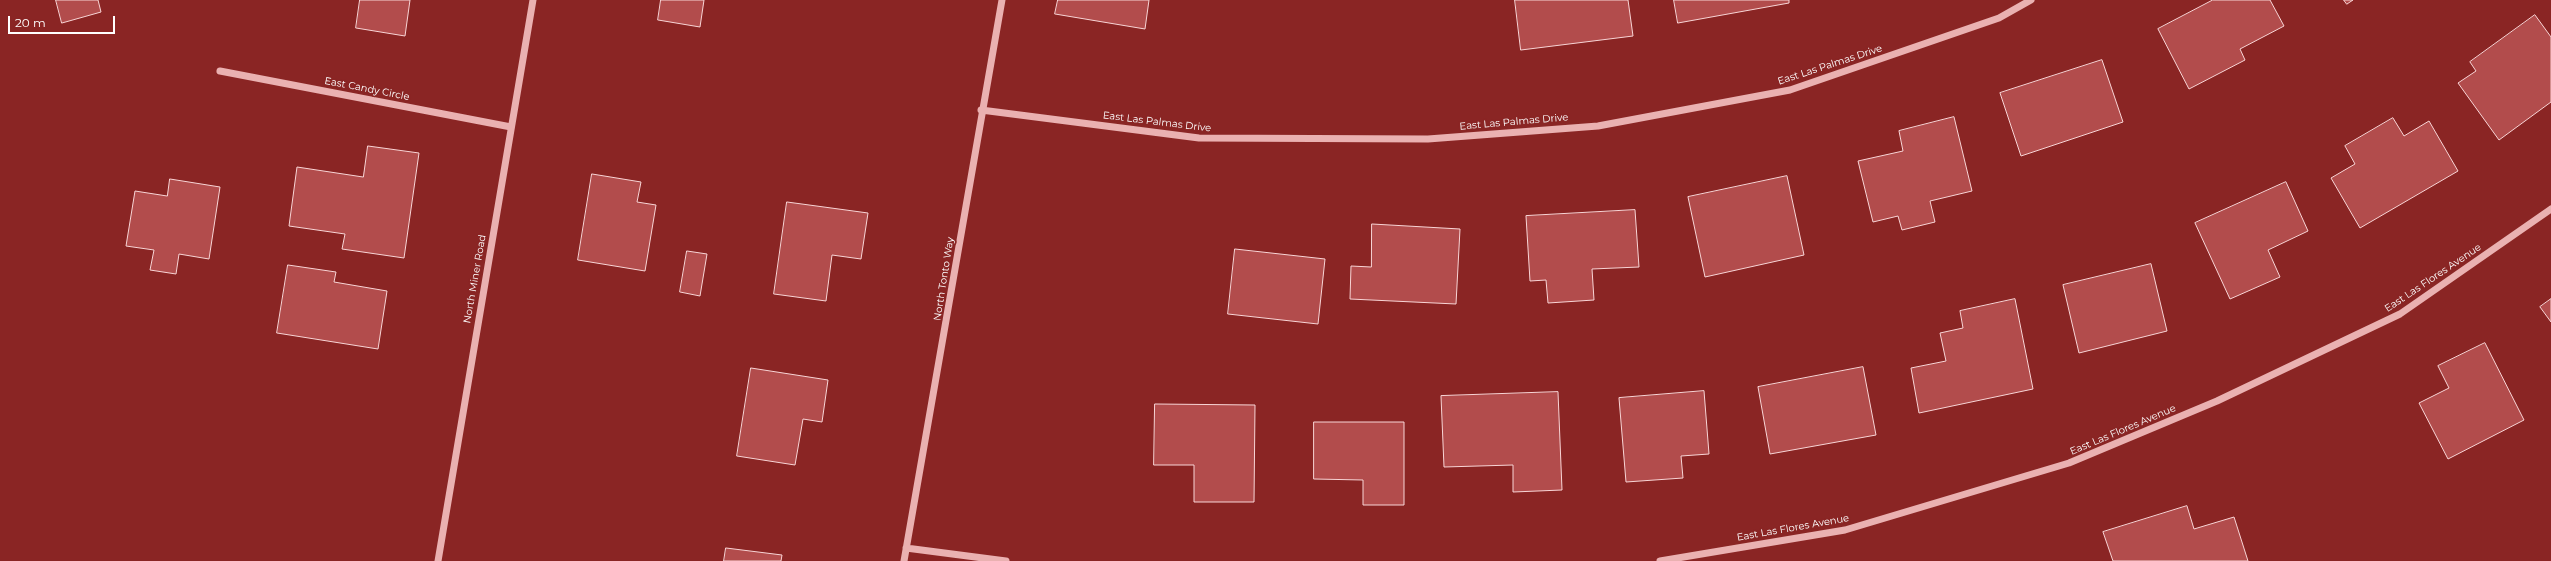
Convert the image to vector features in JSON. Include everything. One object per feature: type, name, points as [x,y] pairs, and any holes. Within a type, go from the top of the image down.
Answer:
[{"type":"street","name":"North Miner Road","points":[[438,561],[533,0]]},
{"type":"street","name":"North Tonto Way","points":[[904,561],[942,352],[981,110],[1002,0]]},
{"type":"street","name":"East Las Palmas Drive","points":[[981,110],[1199,138],[1428,139],[1598,126],[1790,90],[1999,18],[2031,0]]},
{"type":"street","name":"East Candy Circle","points":[[220,71],[511,127]]},
{"type":"street","name":"East Las Flores Avenue","points":[[1660,561],[1845,530],[2069,463],[2217,401],[2400,314],[2551,209]]},
{"type":"street","points":[[906,548],[1006,561]]},
{"type":"building","points":[[56,0],[98,0],[101,12],[62,23]]},
{"type":"building","points":[[360,0],[410,0],[405,36],[356,28]]},
{"type":"building","points":[[661,0],[704,0],[700,27],[658,20]]},
{"type":"building","points":[[1058,0],[1149,0],[1145,29],[1055,14]]},
{"type":"building","points":[[1515,0],[1628,0],[1633,36],[1521,50]]},
{"type":"building","points":[[1674,0],[1789,0],[1789,3],[1678,23]]},
{"type":"building","points":[[2213,0],[2270,0],[2284,26],[2240,49],[2245,60],[2189,89],[2158,29]]},
{"type":"building","points":[[2344,0],[2353,0],[2347,4]]},
{"type":"building","points":[[2535,15],[2551,37],[2551,102],[2499,140],[2458,83],[2476,71],[2470,62]]},
{"type":"building","points":[[2102,60],[2123,122],[2021,156],[2000,93]]},
{"type":"building","points":[[1954,117],[1972,191],[1930,201],[1935,222],[1902,230],[1898,216],[1873,222],[1858,161],[1903,151],[1899,131]]},
{"type":"building","points":[[2393,118],[2404,136],[2429,121],[2458,171],[2360,228],[2331,178],[2355,164],[2345,146]]},
{"type":"building","points":[[368,146],[419,153],[404,258],[342,249],[345,234],[289,226],[297,167],[363,177]]},
{"type":"building","points":[[592,174],[641,182],[637,202],[656,205],[645,271],[578,260]]},
{"type":"building","points":[[1787,176],[1804,255],[1705,277],[1688,197]]},
{"type":"building","points":[[170,179],[220,187],[209,259],[179,254],[176,274],[150,270],[154,250],[126,246],[135,191],[167,196]]},
{"type":"building","points":[[2286,182],[2308,231],[2268,250],[2280,277],[2230,299],[2195,223]]},
{"type":"building","points":[[787,202],[868,213],[861,259],[832,255],[826,301],[774,294]]},
{"type":"building","points":[[1635,210],[1639,267],[1592,269],[1594,300],[1548,303],[1546,280],[1530,281],[1526,216]]},
{"type":"building","points":[[1372,224],[1460,229],[1456,304],[1350,299],[1351,266],[1371,267]]},
{"type":"building","points":[[1235,249],[1325,259],[1318,324],[1228,314]]},
{"type":"building","points":[[687,251],[707,254],[700,296],[680,292]]},
{"type":"building","points":[[2151,264],[2167,331],[2079,353],[2063,285]]},
{"type":"building","points":[[288,265],[336,272],[334,282],[387,291],[378,349],[277,333]]},
{"type":"building","points":[[2015,299],[2033,389],[1919,413],[1911,368],[1946,361],[1940,333],[1963,328],[1960,311]]},
{"type":"building","points":[[2551,299],[2551,322],[2540,307]]},
{"type":"building","points":[[2485,343],[2524,420],[2448,459],[2419,403],[2449,388],[2438,366]]},
{"type":"building","points":[[1863,367],[1876,435],[1770,454],[1758,387]]},
{"type":"building","points":[[751,368],[828,380],[822,422],[803,419],[795,465],[737,456]]},
{"type":"building","points":[[1704,391],[1709,454],[1681,456],[1683,478],[1626,482],[1619,398]]},
{"type":"building","points":[[1558,392],[1562,490],[1513,492],[1513,465],[1444,467],[1441,396]]},
{"type":"building","points":[[1155,404],[1255,405],[1254,502],[1194,502],[1194,465],[1154,465]]},
{"type":"building","points":[[1314,422],[1404,422],[1404,505],[1363,505],[1363,480],[1314,479]]},
{"type":"building","points":[[2187,506],[2194,529],[2234,517],[2248,561],[2113,561],[2103,532]]},
{"type":"building","points":[[726,548],[782,555],[781,561],[724,561]]}]
